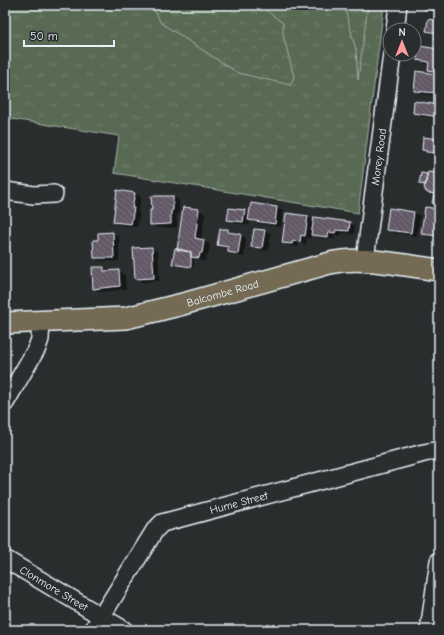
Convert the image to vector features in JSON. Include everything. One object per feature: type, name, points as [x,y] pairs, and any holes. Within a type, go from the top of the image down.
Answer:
[{"type":"main road","name":"Balcombe Road","points":[[5,323],[126,318],[183,304],[338,261],[365,260],[439,270]]},
{"type":"street","points":[[396,22],[398,5]]},
{"type":"street","name":"Morey Road","points":[[365,260],[391,62]]},
{"type":"street","points":[[5,191],[34,195],[54,194]]},
{"type":"street","points":[[5,403],[38,348],[41,322]]},
{"type":"street","name":"Hume Street","points":[[98,623],[155,530],[162,523],[439,450]]},
{"type":"street","name":"Clonmore Street","points":[[5,559],[98,623],[124,630]]},
{"type":"street","points":[[429,630],[439,561]]},
{"type":"green space","points":[[5,5],[384,5],[358,213],[114,173],[119,136],[5,118]]},
{"type":"green space","points":[[152,5],[259,5],[283,23],[283,34],[294,77],[290,85],[238,73],[161,23]]},
{"type":"green space","points":[[344,5],[368,5],[358,80],[356,50]]},
{"type":"building","points":[[424,5],[439,5],[439,11],[424,9]]},
{"type":"building","points":[[428,19],[439,21],[439,39],[435,39],[436,33],[426,31]]},
{"type":"building","points":[[422,46],[439,49],[439,72],[428,70],[429,62],[422,61]]},
{"type":"building","points":[[416,71],[436,74],[436,77],[438,78],[436,93],[414,91]]},
{"type":"building","points":[[414,101],[439,105],[439,117],[413,113]]},
{"type":"building","points":[[423,137],[439,139],[439,153],[426,152],[427,151],[422,150]]},
{"type":"building","points":[[428,172],[439,173],[439,194],[427,193],[427,191],[425,191],[424,188]]},
{"type":"building","points":[[421,173],[427,174],[426,185],[419,184]]},
{"type":"building","points":[[117,190],[135,193],[131,224],[113,222]]},
{"type":"building","points":[[434,193],[439,194],[439,204],[432,203]]},
{"type":"building","points":[[151,196],[173,196],[171,224],[150,225],[150,210],[152,210]]},
{"type":"building","points":[[251,203],[277,207],[275,224],[248,220]]},
{"type":"building","points":[[183,207],[199,209],[195,238],[204,240],[202,253],[200,253],[199,258],[191,257],[191,252],[177,250]]},
{"type":"building","points":[[425,207],[439,209],[437,236],[421,234]]},
{"type":"building","points":[[229,208],[245,210],[243,222],[227,220]]},
{"type":"building","points":[[389,208],[414,212],[411,233],[386,230]]},
{"type":"building","points":[[286,213],[308,216],[305,236],[301,235],[300,242],[293,241],[292,244],[282,243]]},
{"type":"building","points":[[314,217],[350,222],[349,231],[336,230],[335,233],[329,232],[328,237],[311,235]]},
{"type":"building","points":[[220,229],[228,229],[228,232],[241,234],[238,254],[228,252],[228,247],[217,245]]},
{"type":"building","points":[[254,229],[265,230],[262,248],[251,247]]},
{"type":"building","points":[[113,232],[114,258],[94,258],[93,240],[98,240],[98,233]]},
{"type":"building","points":[[152,247],[154,278],[135,279],[133,248]]},
{"type":"building","points":[[175,248],[191,252],[191,267],[172,264]]},
{"type":"building","points":[[92,267],[104,267],[104,271],[119,270],[120,286],[93,289]]}]
